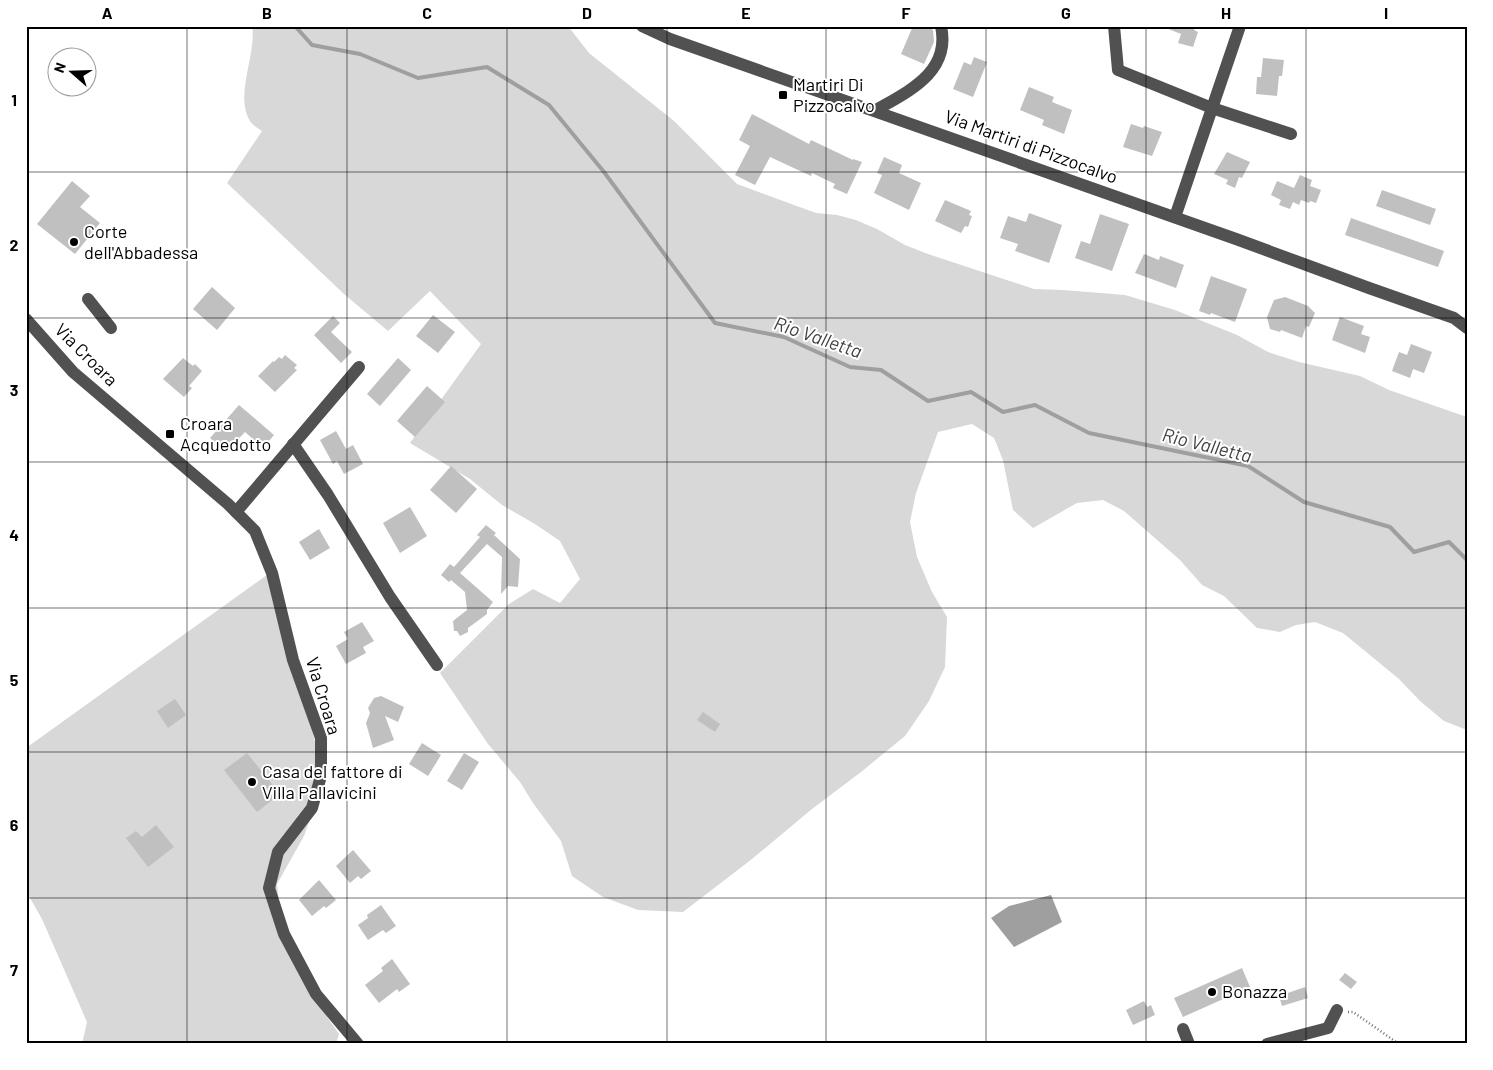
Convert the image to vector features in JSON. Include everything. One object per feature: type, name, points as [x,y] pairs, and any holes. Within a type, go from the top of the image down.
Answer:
[{"type":"street","name":"Via Martiri di Pizzocalvo","points":[[642,26],[670,39],[876,110],[1454,318],[1467,328]]},
{"type":"street","points":[[876,110],[910,90],[936,66],[942,52],[943,36],[941,26]]},
{"type":"street","points":[[1114,26],[1118,70],[1212,108],[1291,134]]},
{"type":"street","points":[[1175,217],[1240,26]]},
{"type":"street","points":[[88,299],[111,328]]},
{"type":"street","name":"Via Croara","points":[[26,319],[73,372],[236,512],[255,531],[272,573],[293,660],[321,738],[322,776],[312,808],[278,852],[269,888],[284,934],[316,994],[358,1044]]},
{"type":"street","points":[[236,512],[359,368]]},
{"type":"street","points":[[293,444],[328,495],[390,597],[437,665]]},
{"type":"street","points":[[1267,1044],[1328,1028],[1337,1010]]},
{"type":"street","points":[[1183,1029],[1189,1044]]},
{"type":"path","points":[[1337,1010],[1353,1012],[1399,1044]]},
{"type":"shaded area","points":[[252,26],[568,26],[589,53],[674,121],[737,184],[816,213],[837,215],[856,220],[877,229],[905,245],[928,254],[1034,289],[1125,295],[1175,310],[1237,335],[1268,352],[1299,362],[1360,376],[1389,390],[1467,417],[1467,730],[1444,721],[1420,701],[1399,679],[1343,633],[1315,622],[1296,625],[1280,632],[1257,628],[1224,596],[1202,585],[1180,560],[1124,511],[1103,500],[1077,503],[1033,528],[1013,510],[1003,460],[994,438],[972,424],[938,432],[916,493],[910,522],[917,557],[932,592],[947,617],[945,667],[929,701],[905,736],[683,912],[638,910],[603,897],[572,876],[561,841],[520,782],[488,744],[440,673],[509,604],[533,589],[560,603],[580,579],[560,541],[502,505],[470,479],[410,443],[481,344],[430,291],[388,331],[344,294],[227,183],[262,131],[250,121],[244,99],[252,49]]},
{"type":"shaded area","points":[[271,572],[315,742],[322,785],[304,836],[277,884],[280,912],[313,997],[339,1034],[336,1044],[82,1044],[87,1022],[42,919],[26,891],[26,748]]},
{"type":"shaded area","points":[[1051,895],[1062,922],[1014,947],[991,918],[1009,906]]},
{"type":"building","points":[[913,26],[925,26],[933,30],[934,42],[924,64],[901,54]]},
{"type":"building","points":[[1161,26],[1196,26],[1194,30],[1198,32],[1193,47],[1178,43],[1181,34]]},
{"type":"building","points":[[974,57],[987,62],[973,97],[953,89],[964,62],[971,65]]},
{"type":"building","points":[[1263,58],[1284,60],[1282,76],[1279,76],[1277,96],[1256,94],[1257,77],[1261,77]]},
{"type":"building","points":[[1029,87],[1054,97],[1052,102],[1072,110],[1064,134],[1042,125],[1044,120],[1020,110]]},
{"type":"building","points":[[752,114],[809,144],[811,140],[853,160],[862,162],[847,194],[833,188],[835,184],[812,173],[811,176],[770,157],[755,185],[735,175],[750,146],[739,140]]},
{"type":"building","points":[[1131,124],[1162,132],[1152,156],[1123,147]]},
{"type":"building","points":[[1227,152],[1250,162],[1242,178],[1239,177],[1235,188],[1226,184],[1228,180],[1214,174]]},
{"type":"building","points":[[884,157],[902,165],[899,173],[921,183],[909,210],[874,193],[882,175],[877,173]]},
{"type":"building","points":[[1300,175],[1312,180],[1310,186],[1321,190],[1316,203],[1301,200],[1299,205],[1293,202],[1290,209],[1279,205],[1281,200],[1271,195],[1277,181],[1294,188]]},
{"type":"building","points":[[72,181],[90,196],[80,207],[100,223],[75,254],[37,224]]},
{"type":"building","points":[[1382,190],[1436,209],[1430,225],[1376,206]]},
{"type":"building","points":[[945,200],[971,211],[969,215],[972,216],[968,227],[965,226],[961,233],[935,221]]},
{"type":"building","points":[[1029,213],[1062,225],[1049,263],[1015,251],[1018,244],[1000,238],[1008,216],[1026,222]]},
{"type":"building","points":[[1100,214],[1129,224],[1112,271],[1075,258],[1081,241],[1090,244]]},
{"type":"building","points":[[1351,218],[1444,251],[1438,267],[1345,235]]},
{"type":"building","points":[[1144,254],[1159,260],[1160,256],[1184,265],[1176,288],[1135,273]]},
{"type":"building","points":[[1211,276],[1247,289],[1235,322],[1211,313],[1210,315],[1199,311]]},
{"type":"building","points":[[212,287],[235,308],[217,330],[193,309]]},
{"type":"building","points":[[1285,297],[1308,306],[1315,313],[1309,327],[1306,326],[1302,338],[1281,330],[1280,332],[1270,329],[1267,317],[1274,300]]},
{"type":"building","points":[[433,315],[455,332],[438,353],[416,336]]},
{"type":"building","points":[[333,316],[340,323],[331,332],[352,352],[341,363],[314,335]]},
{"type":"building","points":[[1340,317],[1364,326],[1361,334],[1370,337],[1365,353],[1332,340]]},
{"type":"building","points":[[1411,344],[1432,352],[1424,373],[1413,369],[1410,378],[1392,371],[1399,352],[1407,355]]},
{"type":"building","points":[[285,355],[297,365],[294,368],[297,370],[275,392],[258,376],[273,361],[279,357],[282,359]]},
{"type":"building","points":[[183,358],[193,366],[195,364],[202,371],[189,386],[192,388],[184,397],[163,379]]},
{"type":"building","points":[[398,358],[411,370],[380,406],[367,394]]},
{"type":"building","points":[[427,386],[445,402],[415,437],[397,421]]},
{"type":"building","points":[[239,405],[274,435],[263,448],[245,432],[230,448],[223,442],[219,446],[210,438]]},
{"type":"building","points":[[336,431],[346,449],[353,445],[363,464],[344,474],[337,461],[333,464],[320,440]]},
{"type":"building","points":[[451,466],[477,489],[456,513],[430,490]]},
{"type":"building","points":[[410,507],[427,536],[400,553],[383,523]]},
{"type":"building","points":[[486,525],[520,559],[518,587],[508,586],[501,594],[502,557],[487,544],[460,573],[493,602],[487,610],[487,614],[468,628],[468,632],[460,636],[457,631],[454,631],[453,621],[467,610],[465,592],[451,580],[449,582],[441,575],[450,564],[454,567],[480,537],[477,535]]},
{"type":"building","points":[[319,529],[330,548],[310,560],[299,542]]},
{"type":"building","points":[[362,622],[374,641],[363,647],[366,653],[346,664],[336,646],[348,639],[344,632]]},
{"type":"building","points":[[381,696],[404,707],[398,722],[385,716],[394,740],[373,748],[366,723],[370,713],[368,708],[374,698]]},
{"type":"building","points":[[175,699],[186,715],[168,728],[157,711]]},
{"type":"building","points":[[703,712],[720,724],[715,732],[697,720]]},
{"type":"building","points":[[422,743],[441,755],[428,776],[409,764]]},
{"type":"building","name":"Casa del fattore di Villa Pallavicini","points":[[247,753],[280,794],[257,812],[224,770]]},
{"type":"building","points":[[464,753],[479,762],[462,790],[447,781]]},
{"type":"building","points":[[156,825],[174,847],[148,867],[126,838],[136,831],[142,837]]},
{"type":"building","points":[[353,850],[371,871],[361,879],[358,876],[350,883],[336,866]]},
{"type":"building","points":[[319,880],[336,900],[326,908],[324,906],[312,916],[299,900]]},
{"type":"building","points":[[381,905],[396,926],[386,933],[383,930],[368,940],[358,925],[368,918],[367,915]]},
{"type":"building","points":[[392,959],[410,984],[399,992],[397,989],[379,1003],[365,985],[383,971],[381,968]]},
{"type":"building","name":"Bonazza","points":[[1242,968],[1250,987],[1183,1017],[1174,998]]},
{"type":"building","points":[[1345,973],[1357,982],[1351,989],[1339,980]]},
{"type":"building","points":[[1305,987],[1308,998],[1282,1006],[1279,996]]},
{"type":"building","points":[[1144,1001],[1147,1007],[1151,1005],[1155,1015],[1133,1025],[1126,1010]]},
{"type":"waterway","name":"Rio Valletta","points":[[295,26],[312,45],[360,54],[418,78],[487,67],[549,105],[604,172],[715,323],[784,337],[850,367],[881,370],[928,401],[971,392],[1003,412],[1035,405],[1089,433],[1248,466],[1304,502],[1390,527],[1414,552],[1449,542],[1467,560]]},
{"type":"place","name":"Martiri Di Pizzocalvo","points":[[783,95]]},
{"type":"place","name":"Corte dell'Abbadessa","points":[[74,242]]},
{"type":"place","name":"Croara Acquedotto","points":[[170,434]]},
{"type":"place","name":"Casa del fattore di Villa Pallavicini","points":[[252,782]]},
{"type":"place","name":"Bonazza","points":[[1212,992]]}]
